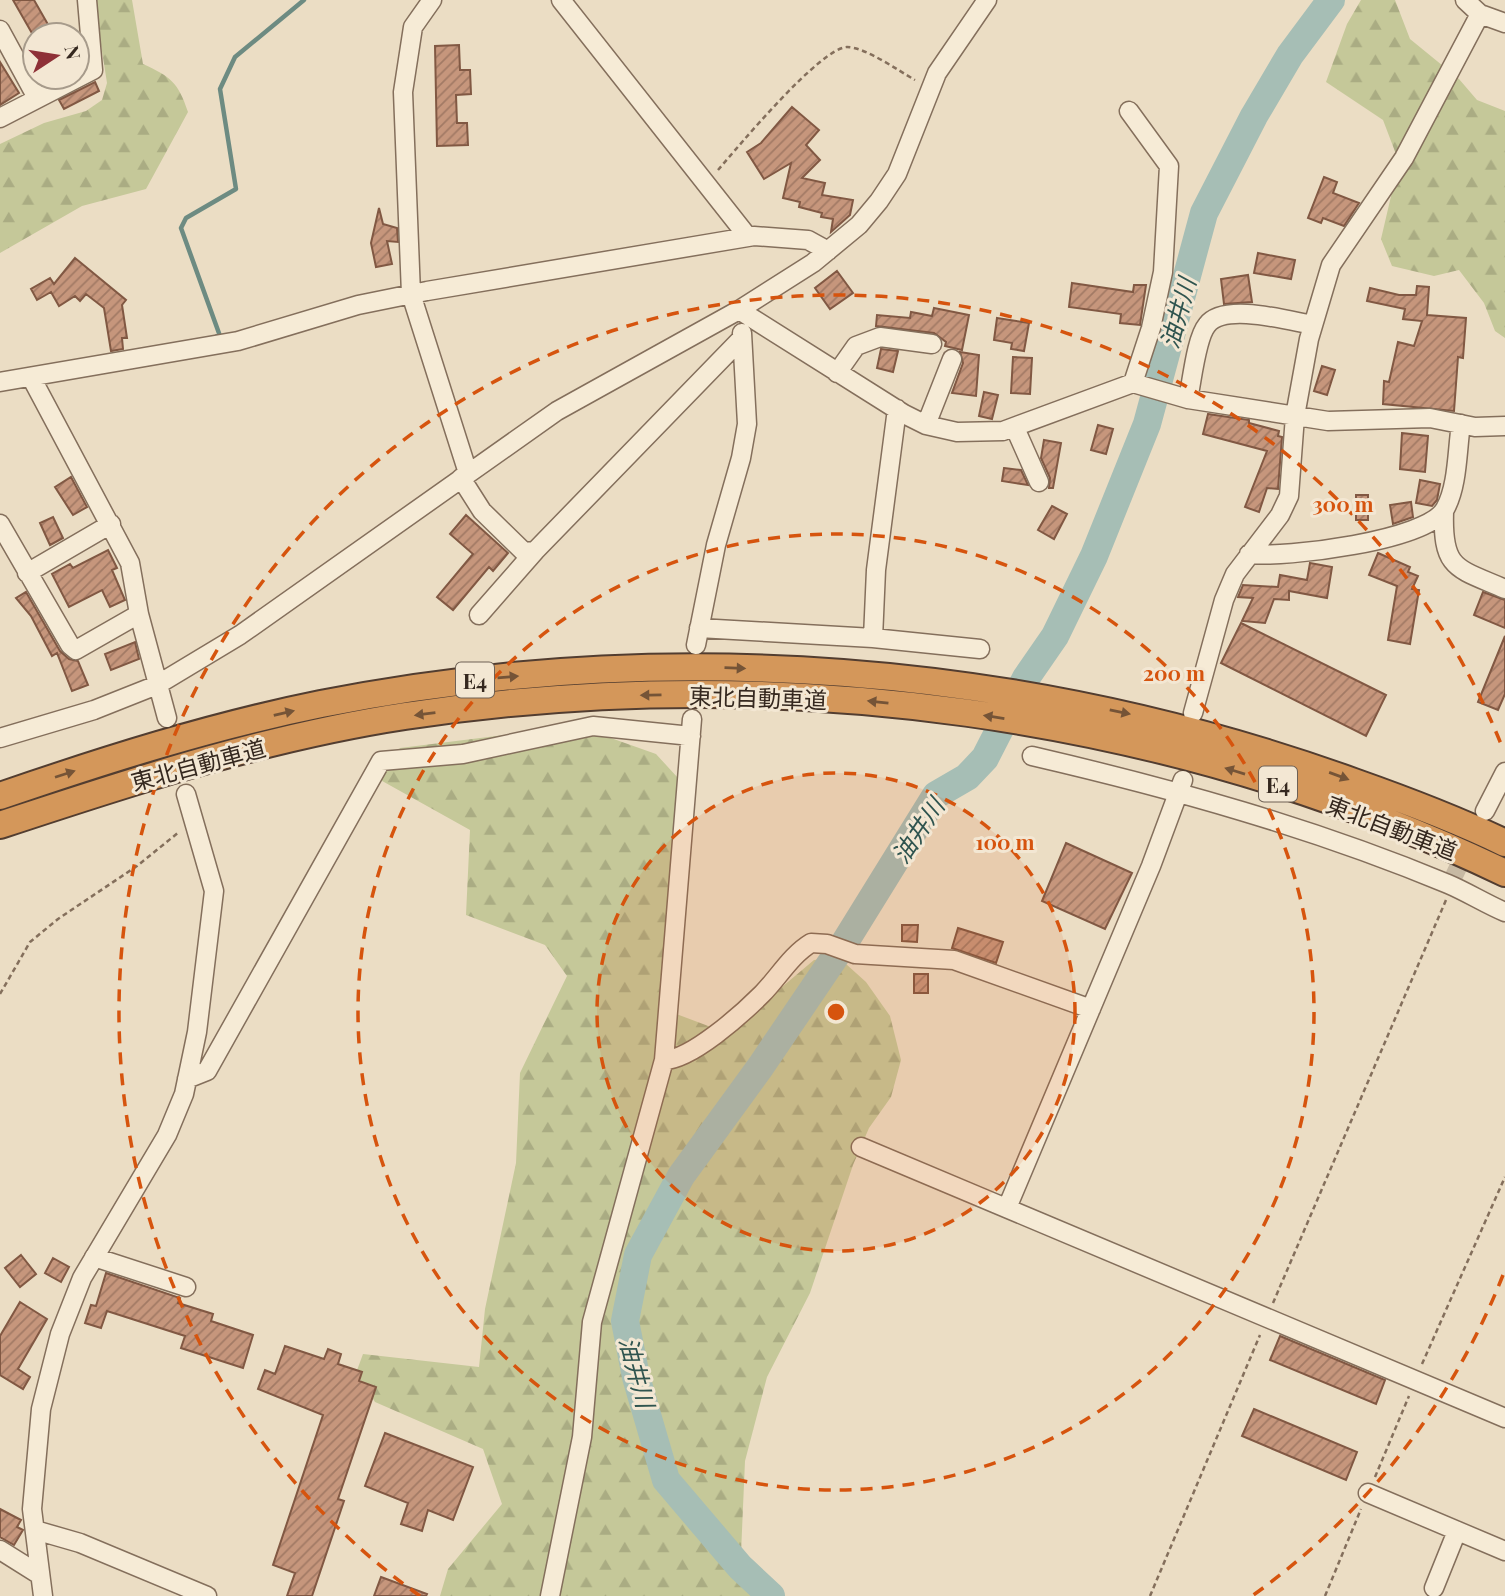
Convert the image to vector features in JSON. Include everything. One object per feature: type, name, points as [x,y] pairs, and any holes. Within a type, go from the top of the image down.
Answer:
[{"type":"highway","name":"東北自動車道","points":[[0,796],[160,744],[320,704],[471,680],[565,671],[710,667],[856,673],[964,684],[1122,712],[1288,758],[1397,797],[1505,843]]},
{"type":"highway","name":"東北自動車道","points":[[0,825],[235,752],[403,716],[566,699],[711,694],[855,700],[946,710],[1042,725],[1132,744],[1280,784],[1389,824],[1505,873]]},
{"type":"street","points":[[0,118],[93,70],[87,0]]},
{"type":"street","points":[[432,0],[413,27],[403,92],[411,295],[465,475],[482,511],[524,552],[535,551]]},
{"type":"street","points":[[561,0],[748,237]]},
{"type":"street","points":[[0,738],[94,710],[157,685],[240,635],[557,411],[739,310],[828,251],[859,225],[897,174],[937,73],[988,0]]},
{"type":"street","points":[[1465,0],[1480,14],[1505,23]]},
{"type":"street","points":[[1193,713],[1224,600],[1235,574],[1279,515],[1289,496],[1296,416],[1313,325],[1331,265],[1404,158],[1480,14]]},
{"type":"street","points":[[0,30],[37,99]]},
{"type":"street","points":[[1129,111],[1169,166],[1163,272],[1141,386]]},
{"type":"street","points":[[0,382],[238,341],[358,305],[748,237],[808,240],[828,251]]},
{"type":"street","points":[[739,310],[747,424],[698,636],[873,638],[980,649]]},
{"type":"street","points":[[739,310],[897,409],[926,425],[957,432],[1015,428],[1141,386],[1184,398],[1328,421],[1430,418],[1461,424],[1505,426]]},
{"type":"street","points":[[1184,398],[1202,336],[1207,324],[1214,319],[1238,313],[1313,325]]},
{"type":"street","points":[[837,373],[856,346],[880,337],[932,344]]},
{"type":"street","points":[[479,615],[535,551],[742,338]]},
{"type":"street","points":[[926,425],[952,359]]},
{"type":"street","points":[[31,377],[130,563],[139,614],[167,718]]},
{"type":"street","points":[[873,638],[876,570],[897,409]]},
{"type":"street","points":[[1461,424],[1452,488],[1444,512],[1444,548],[1450,559],[1467,572],[1505,589]]},
{"type":"street","points":[[1015,428],[1038,482]]},
{"type":"street","points":[[1250,554],[1270,556],[1413,533],[1444,512]]},
{"type":"street","points":[[0,524],[27,573],[76,650],[139,614]]},
{"type":"street","points":[[27,573],[111,524]]},
{"type":"street","points":[[187,1079],[207,1071],[381,761],[463,754],[593,726],[692,728],[664,1060],[592,1322],[582,1437],[550,1596]]},
{"type":"street","points":[[1032,756],[1182,786],[1453,881],[1505,912]]},
{"type":"street","points":[[1485,811],[1505,772]]},
{"type":"street","points":[[1007,1208],[1182,786]]},
{"type":"street","points":[[43,1596],[32,1509],[41,1409],[60,1334],[82,1278],[167,1135],[187,1079],[197,1032],[214,891],[186,794]]},
{"type":"street","points":[[664,1060],[675,1060],[707,1040],[760,996],[805,946],[811,943],[827,944],[855,954],[954,960],[1091,1009]]},
{"type":"street","points":[[861,1147],[1505,1419]]},
{"type":"street","points":[[94,1257],[186,1287]]},
{"type":"street","points":[[1368,1493],[1505,1551]]},
{"type":"street","points":[[35,1530],[80,1543],[207,1596]]},
{"type":"street","points":[[1434,1588],[1457,1531]]},
{"type":"street","points":[[0,1550],[40,1575]]},
{"type":"path","points":[[706,183],[815,65],[835,51],[847,47],[872,55],[931,89]]},
{"type":"path","points":[[0,993],[30,942],[58,919],[137,866],[195,819]]},
{"type":"path","points":[[1150,1596],[1453,881]]},
{"type":"green space","points":[[94,0],[132,0],[143,64],[177,87],[188,112],[146,189],[82,206],[0,253],[0,144],[44,123],[86,111],[102,100],[107,83]]},
{"type":"green space","points":[[1361,0],[1395,0],[1410,39],[1459,79],[1477,100],[1505,111],[1505,338],[1495,331],[1484,303],[1459,270],[1434,276],[1392,266],[1381,239],[1399,162],[1383,120],[1326,82],[1347,24]]},
{"type":"green space","points":[[577,726],[656,754],[689,790],[663,1009],[727,1033],[814,960],[832,958],[846,964],[866,982],[890,1016],[901,1060],[891,1097],[869,1128],[853,1165],[810,1293],[767,1377],[745,1461],[740,1577],[755,1596],[440,1596],[448,1569],[502,1504],[483,1449],[375,1402],[356,1373],[363,1354],[479,1367],[485,1309],[516,1163],[520,1073],[567,976],[545,945],[466,915],[470,830],[375,777],[400,748]]},
{"type":"building","points":[[13,0],[34,0],[46,21],[25,21]]},
{"type":"building","points":[[459,45],[460,70],[470,70],[471,94],[456,95],[457,123],[467,123],[468,145],[437,146],[435,46]]},
{"type":"building","points":[[0,62],[19,93],[0,105]]},
{"type":"building","points":[[95,82],[99,91],[64,109],[59,100],[77,91],[91,91],[91,84]]},
{"type":"building","points":[[792,107],[819,130],[806,145],[820,160],[802,178],[825,183],[822,195],[853,200],[850,215],[831,232],[833,219],[821,217],[822,213],[799,207],[800,202],[783,198],[791,163],[764,179],[747,152],[761,143]]},
{"type":"building","points":[[1324,177],[1337,182],[1333,193],[1359,203],[1344,226],[1323,218],[1321,223],[1308,218]]},
{"type":"building","points":[[379,208],[383,224],[397,228],[398,242],[387,241],[392,264],[376,267],[371,243]]},
{"type":"building","points":[[1258,253],[1295,260],[1291,279],[1254,273]]},
{"type":"building","points":[[75,258],[126,300],[122,305],[127,338],[122,338],[123,349],[111,351],[104,308],[86,294],[80,301],[75,296],[59,306],[51,292],[37,300],[31,289],[50,278],[54,284]]},
{"type":"building","points":[[837,271],[853,293],[830,309],[815,288]]},
{"type":"building","points":[[1248,275],[1252,302],[1224,304],[1221,279]]},
{"type":"building","points":[[1072,283],[1133,292],[1134,285],[1146,285],[1140,325],[1120,323],[1121,314],[1069,307]]},
{"type":"building","points":[[1417,286],[1429,287],[1427,315],[1466,318],[1463,358],[1458,357],[1454,411],[1383,404],[1384,381],[1389,382],[1398,342],[1414,346],[1422,321],[1403,319],[1405,309],[1367,301],[1370,288],[1399,295],[1416,295]]},
{"type":"building","points":[[934,308],[969,315],[962,350],[945,346],[946,342],[934,333],[876,326],[877,315],[910,318],[911,312],[932,316]]},
{"type":"building","points":[[997,318],[1029,323],[1024,351],[1011,349],[1012,343],[994,340]]},
{"type":"building","points":[[881,349],[898,351],[893,372],[877,368]]},
{"type":"building","points":[[960,352],[979,355],[976,396],[952,393],[963,363]]},
{"type":"building","points":[[1013,357],[1032,358],[1030,394],[1011,393]]},
{"type":"building","points":[[1322,366],[1335,370],[1327,395],[1314,391]]},
{"type":"building","points":[[984,392],[998,395],[992,419],[979,416]]},
{"type":"building","points":[[1208,414],[1249,420],[1249,423],[1279,431],[1278,436],[1282,437],[1278,489],[1267,488],[1259,512],[1245,507],[1267,451],[1203,434]]},
{"type":"building","points":[[1098,425],[1113,429],[1106,454],[1091,450]]},
{"type":"building","points":[[1402,433],[1428,436],[1425,472],[1400,469]]},
{"type":"building","points":[[1044,440],[1061,443],[1053,488],[1049,488],[1050,478],[1041,458]]},
{"type":"building","points":[[1004,468],[1021,470],[1028,485],[1002,481]]},
{"type":"building","points":[[71,477],[87,507],[73,515],[55,487]]},
{"type":"building","points":[[1420,480],[1440,484],[1437,500],[1432,506],[1416,503]]},
{"type":"building","points":[[1356,495],[1368,495],[1368,520],[1356,520]]},
{"type":"building","points":[[1411,502],[1413,517],[1393,524],[1390,505]]},
{"type":"building","points":[[1052,506],[1067,514],[1054,539],[1038,530]]},
{"type":"building","points":[[466,515],[508,553],[493,571],[489,567],[453,610],[437,597],[473,554],[450,534]]},
{"type":"building","points":[[53,517],[63,538],[50,545],[40,523]]},
{"type":"building","points":[[108,550],[117,568],[112,570],[125,600],[110,607],[102,590],[69,607],[52,574],[70,564],[73,568]]},
{"type":"building","points":[[1378,553],[1410,567],[1408,572],[1418,576],[1412,589],[1419,590],[1410,644],[1388,640],[1397,586],[1369,575]]},
{"type":"building","points":[[1310,563],[1332,567],[1327,598],[1289,591],[1289,600],[1274,599],[1265,623],[1242,621],[1253,598],[1238,597],[1243,585],[1278,587],[1280,575],[1307,580]]},
{"type":"building","points":[[26,592],[60,651],[69,659],[78,661],[88,685],[72,691],[57,653],[52,656],[31,616],[16,598]]},
{"type":"building","points":[[1483,592],[1505,600],[1505,628],[1474,615]]},
{"type":"building","points":[[1241,623],[1386,695],[1366,736],[1221,663]]},
{"type":"building","points":[[1505,636],[1505,694],[1498,710],[1478,702]]},
{"type":"building","points":[[135,642],[139,659],[111,670],[105,654]]},
{"type":"building","points":[[1066,843],[1132,873],[1105,929],[1042,901]]},
{"type":"building","points":[[902,925],[918,925],[917,942],[902,941]]},
{"type":"building","points":[[958,928],[1003,942],[996,963],[952,948]]},
{"type":"building","points":[[914,974],[928,974],[928,993],[914,993]]},
{"type":"building","points":[[21,1255],[36,1274],[20,1287],[5,1268]]},
{"type":"building","points":[[53,1258],[69,1267],[61,1282],[45,1273]]},
{"type":"building","points":[[106,1273],[180,1298],[178,1303],[213,1314],[211,1321],[253,1335],[243,1368],[181,1348],[185,1336],[107,1311],[101,1328],[85,1323],[91,1305],[96,1306]]},
{"type":"building","points":[[20,1302],[47,1319],[18,1369],[30,1377],[23,1389],[0,1375],[0,1336]]},
{"type":"building","points":[[1280,1336],[1385,1380],[1376,1404],[1270,1360]]},
{"type":"building","points":[[285,1346],[324,1359],[328,1349],[341,1354],[338,1364],[362,1372],[359,1381],[376,1387],[338,1499],[344,1501],[312,1596],[287,1596],[295,1573],[273,1565],[323,1415],[258,1389],[265,1370],[275,1374]]},
{"type":"building","points":[[1254,1409],[1357,1452],[1346,1480],[1242,1436]]},
{"type":"building","points":[[385,1433],[473,1467],[453,1520],[428,1510],[422,1531],[401,1524],[408,1503],[365,1486]]},
{"type":"building","points":[[0,1509],[21,1520],[17,1527],[23,1530],[14,1545],[0,1537]]},
{"type":"building","points":[[381,1577],[427,1594],[374,1596]]},
{"type":"waterway","points":[[217,336],[220,336],[181,228],[186,218],[236,189],[220,89],[235,57],[304,0]]},
{"type":"waterway","name":"油井川","points":[[771,1596],[740,1567],[666,1480],[636,1377],[625,1321],[638,1255],[681,1176],[761,1066],[845,942],[936,795],[967,777],[985,758],[1026,678],[1055,636],[1094,556],[1147,424],[1204,213],[1254,116],[1290,55],[1331,0]]},
{"type":"tunnel","points":[[1454,876],[1480,821]]}]
